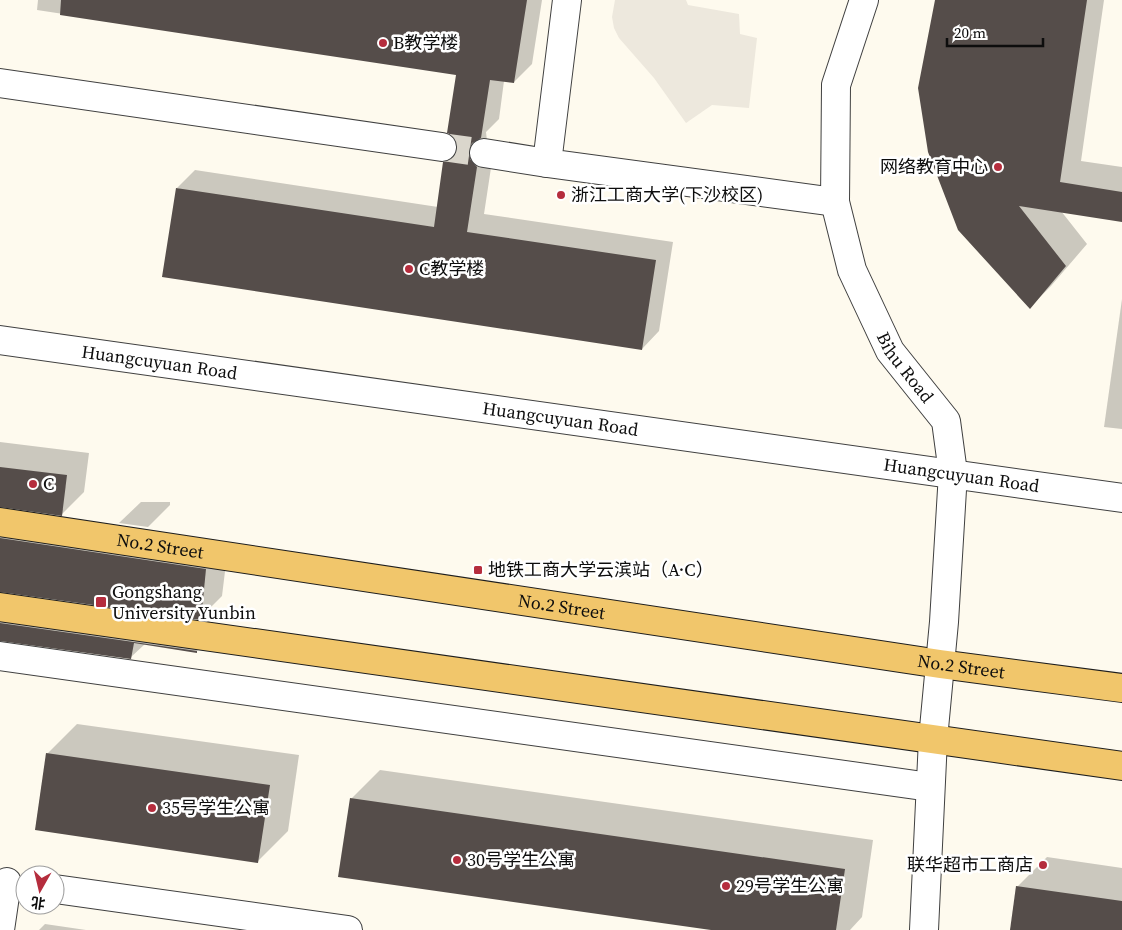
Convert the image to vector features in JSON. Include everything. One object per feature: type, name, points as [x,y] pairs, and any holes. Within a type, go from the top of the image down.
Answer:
[{"type":"main road","name":"No.2 Street","points":[[0,522],[940,664],[1122,688]]},
{"type":"main road","points":[[0,607],[1122,766]]},
{"type":"street","points":[[547,163],[567,0]]},
{"type":"street","name":"Bihu Road","points":[[864,0],[836,85],[835,202],[852,270],[890,351],[946,421],[953,473],[940,664],[932,739],[924,930]]},
{"type":"street","points":[[0,82],[442,147]]},
{"type":"street","points":[[484,153],[835,202]]},
{"type":"street","name":"Huangcuyuan Road","points":[[0,340],[1122,498]]},
{"type":"street","points":[[0,656],[930,787]]},
{"type":"street","points":[[0,930],[11,883]]},
{"type":"street","points":[[65,891],[289,926],[348,930]]},
{"type":"shaded area","points":[[615,0],[686,0],[688,5],[739,14],[740,34],[757,38],[749,108],[712,105],[686,123],[654,78],[619,38],[614,28],[612,17]]},
{"type":"building","name":"C教学楼","points":[[61,0],[527,0],[514,83],[490,80],[481,138],[472,143],[469,150],[470,159],[477,167],[467,232],[656,260],[642,350],[162,277],[176,188],[434,227],[443,162],[454,157],[457,149],[456,141],[452,135],[447,133],[456,75],[60,15]]},
{"type":"building","name":"网络教育中心","points":[[935,0],[1087,0],[1060,182],[1122,192],[1122,222],[1019,206],[1066,266],[1030,309],[958,230],[928,152],[918,88]]},
{"type":"building","name":"C","points":[[0,467],[67,475],[62,516],[0,507]]},
{"type":"building","points":[[0,538],[206,569],[201,620],[0,592]]},
{"type":"building","points":[[0,623],[197,651],[197,653],[134,643],[131,659],[0,641]]},
{"type":"building","name":"35号学生公寓","points":[[46,753],[270,785],[258,863],[35,830]]},
{"type":"building","points":[[350,798],[845,869],[836,930],[711,930],[338,877]]},
{"type":"building","points":[[1016,886],[1122,901],[1122,930],[1010,930]]},
{"type":"tunnel","points":[[442,147],[484,153]]},
{"type":"place","name":"B教学楼","points":[[383,43]]},
{"type":"place","name":"网络教育中心","points":[[998,167]]},
{"type":"place","name":"浙江工商大学(下沙校区)","points":[[561,195]]},
{"type":"place","name":"C教学楼","points":[[409,269]]},
{"type":"place","name":"C","points":[[33,484]]},
{"type":"place","name":"地铁工商大学云滨站（A·C）","points":[[478,570]]},
{"type":"place","name":"Gongshang University Yunbin","points":[[101,602]]},
{"type":"place","name":"35号学生公寓","points":[[152,808]]},
{"type":"place","name":"30号学生公寓","points":[[457,860]]},
{"type":"place","name":"联华超市工商店","points":[[1043,865]]},
{"type":"place","name":"29号学生公寓","points":[[726,886]]}]
